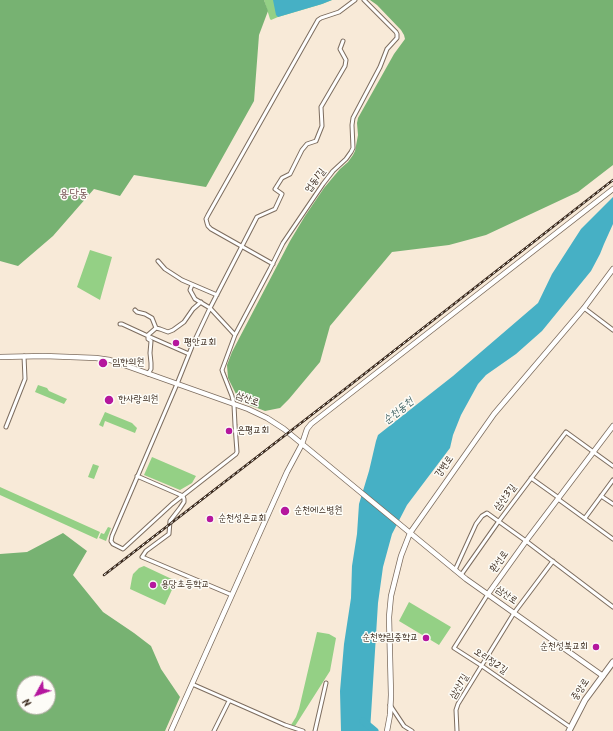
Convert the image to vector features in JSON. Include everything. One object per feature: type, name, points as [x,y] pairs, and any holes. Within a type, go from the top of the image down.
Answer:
[{"type":"main road","points":[[171,731],[302,444],[307,429],[313,421],[613,189]]},
{"type":"main road","name":"강변로","points":[[387,731],[390,715],[391,665],[389,617],[391,596],[399,563],[410,533],[494,414],[584,308],[613,269]]},
{"type":"main road","name":"삼산로","points":[[0,357],[24,356],[96,358],[110,360],[248,409],[267,418],[284,429],[455,570],[603,676]]},
{"type":"main road","name":"환선로","points":[[488,594],[613,426]]},
{"type":"main road","name":"중앙로","points":[[570,729],[585,700],[613,662]]},
{"type":"street","points":[[273,264],[211,229],[208,226],[206,219],[318,20],[339,12],[354,0]]},
{"type":"street","name":"업동1길","points":[[183,496],[238,452],[234,405],[222,370],[235,335],[283,243],[323,184],[351,152],[353,148],[353,118],[380,67],[387,49],[396,39],[396,32],[364,0]]},
{"type":"street","points":[[183,496],[172,504],[123,549],[113,544],[112,536],[210,308],[257,217],[275,209],[282,194],[275,189],[282,178],[290,174],[302,150],[307,144],[316,141],[322,126],[321,107],[345,66],[346,60],[340,49],[343,41]]},
{"type":"street","points":[[158,261],[165,269],[175,276],[217,295]]},
{"type":"street","points":[[192,285],[190,290],[195,298],[210,308],[235,335]]},
{"type":"street","points":[[156,328],[168,332],[172,330],[184,322],[193,309],[201,302]]},
{"type":"street","points":[[584,308],[613,330]]},
{"type":"street","points":[[135,310],[152,318],[156,328]]},
{"type":"street","points":[[120,324],[190,354]]},
{"type":"street","points":[[148,336],[156,328]]},
{"type":"street","points":[[148,336],[148,339],[151,341],[151,369],[148,374]]},
{"type":"street","points":[[6,427],[25,379],[24,356]]},
{"type":"street","name":"삼산3길","points":[[461,574],[498,521],[566,432],[593,452]]},
{"type":"street","points":[[593,452],[613,466]]},
{"type":"street","points":[[137,476],[183,496]]},
{"type":"street","points":[[531,478],[613,539]]},
{"type":"street","points":[[585,518],[613,480]]},
{"type":"street","points":[[183,496],[184,499],[182,506],[170,521],[169,534],[146,551],[142,557],[232,595]]},
{"type":"street","points":[[601,496],[613,504]]},
{"type":"street","points":[[455,570],[476,524],[482,516],[487,513],[553,561],[613,608]]},
{"type":"street","name":"삼산1길","points":[[457,731],[456,710],[514,613],[553,561]]},
{"type":"street","name":"오리정2길","points":[[488,594],[454,648],[482,666],[570,729]]},
{"type":"street","points":[[315,731],[326,683]]},
{"type":"street","points":[[192,684],[303,731]]},
{"type":"street","points":[[214,731],[229,700]]},
{"type":"street","points":[[390,704],[404,726],[412,731]]},
{"type":"green space","points":[[0,0],[264,0],[268,11],[259,35],[254,101],[206,187],[134,175],[120,196],[94,189],[53,236],[18,266],[0,261]]},
{"type":"green space","points":[[264,0],[332,0],[271,20]]},
{"type":"green space","points":[[370,0],[613,0],[613,165],[578,192],[486,235],[449,245],[392,252],[330,326],[320,362],[280,408],[265,411],[247,404],[240,399],[228,378],[227,365],[232,352],[290,241],[305,216],[324,188],[353,155],[358,135],[358,118],[394,54],[405,39],[401,30],[377,5]]},
{"type":"green space","points":[[90,250],[112,257],[100,300],[77,287]]},
{"type":"green space","points":[[38,385],[47,388],[49,391],[67,399],[64,404],[35,392]]},
{"type":"green space","points":[[105,412],[132,423],[137,428],[135,433],[105,421],[103,427],[99,425]]},
{"type":"green space","points":[[152,457],[196,476],[192,483],[180,490],[144,475]]},
{"type":"green space","points":[[93,464],[99,466],[94,479],[88,477]]},
{"type":"green space","points":[[0,487],[100,532],[97,539],[0,495]]},
{"type":"green space","points":[[108,527],[111,528],[106,541],[99,538],[101,533],[104,534]]},
{"type":"green space","points":[[63,533],[87,551],[73,575],[103,612],[151,646],[161,669],[180,697],[165,731],[0,731],[0,554],[27,552]]},
{"type":"green space","name":"용당초등학교","points":[[144,566],[176,581],[165,605],[130,589],[133,574],[139,568]]},
{"type":"green space","points":[[409,602],[451,627],[439,645],[399,621]]},
{"type":"green space","points":[[317,632],[329,634],[336,638],[330,671],[295,726],[291,725],[299,709]]},
{"type":"water","points":[[273,0],[332,0],[278,17],[276,15]]},
{"type":"water","points":[[613,197],[613,224],[591,271],[542,331],[516,354],[486,375],[478,384],[461,415],[453,435],[450,448],[407,505],[392,534],[383,567],[378,603],[370,731],[341,731],[340,691],[344,644],[351,598],[352,566],[357,534],[359,504],[378,435],[453,376],[538,303],[552,274],[581,229]]},
{"type":"waterway","points":[[363,721],[375,731]]},
{"type":"railway","points":[[104,575],[613,180]]},
{"type":"place","name":"평안교회","points":[[176,343]]},
{"type":"place","name":"임한의원","points":[[103,363]]},
{"type":"place","name":"한사랑의원","points":[[109,400]]},
{"type":"place","name":"은평교회","points":[[229,431]]},
{"type":"place","name":"순천에스병원","points":[[285,511]]},
{"type":"place","name":"순천성은교회","points":[[210,519]]},
{"type":"place","name":"용당초등학교","points":[[153,585]]},
{"type":"place","name":"순천향림중학교","points":[[426,638]]},
{"type":"place","name":"순천성북교회","points":[[596,647]]},
{"type":"district","name":"용당동","points":[[74,195]]},
{"type":"water label","name":"순천동천","points":[[399,412]]}]
